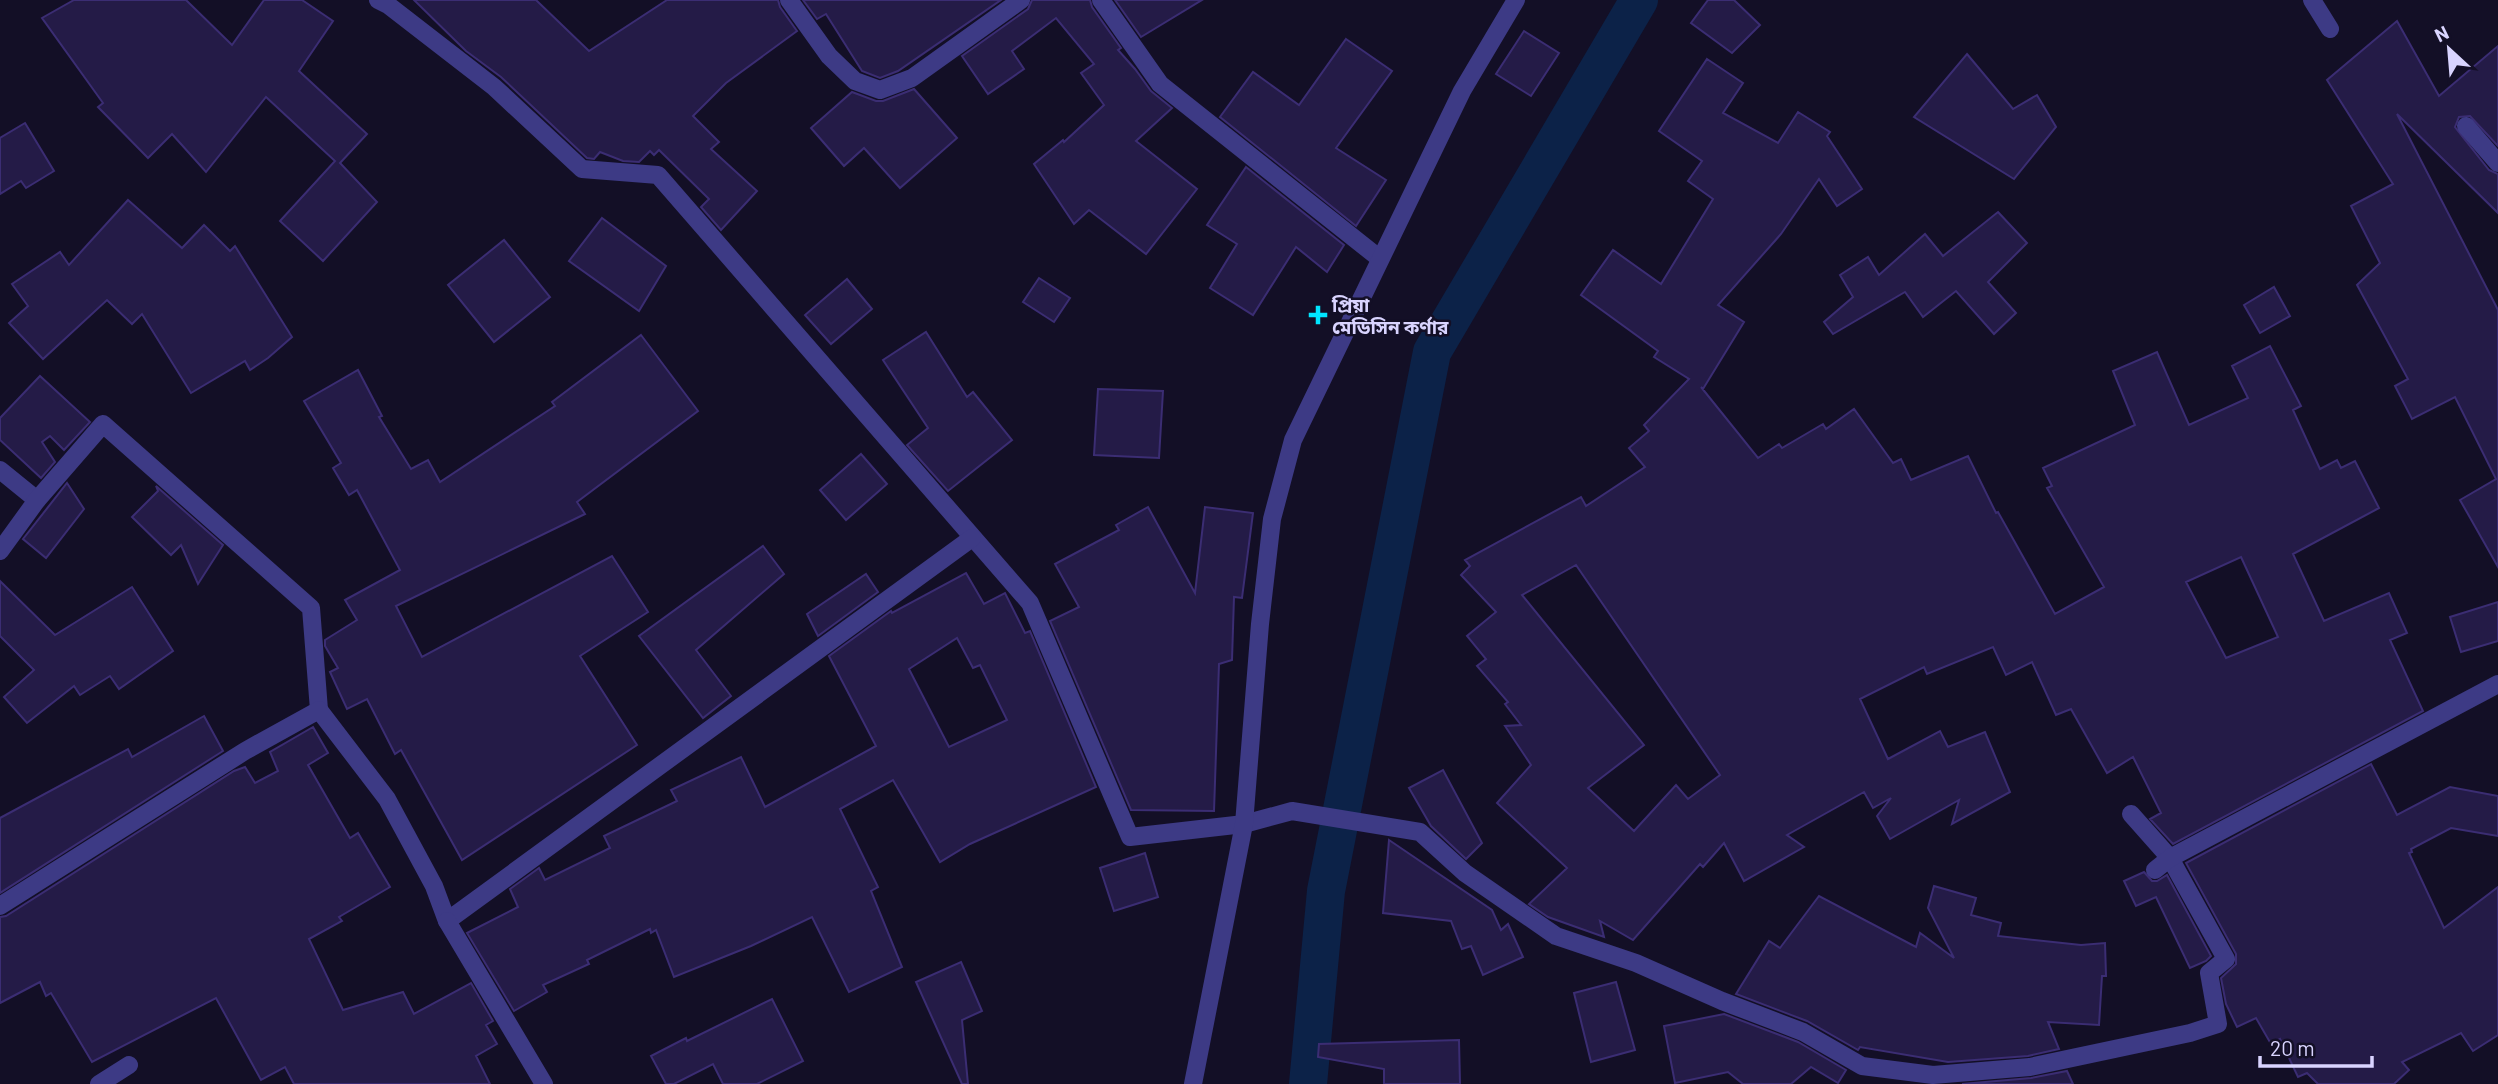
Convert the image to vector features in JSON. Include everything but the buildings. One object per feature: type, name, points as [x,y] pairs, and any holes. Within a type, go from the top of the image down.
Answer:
[{"type":"street","points":[[378,0],[494,87],[582,169],[658,175],[1030,603],[1130,837],[1244,824],[1292,811],[1420,832],[1465,873],[1556,936],[1636,963],[1722,1001],[1803,1032],[1862,1066],[1933,1075],[2030,1067],[2190,1033],[2218,1024],[2209,973],[2226,959],[2170,858],[2131,814]]},
{"type":"street","points":[[789,0],[829,56],[855,81],[880,90],[912,78],[1021,0]]},
{"type":"street","points":[[1101,0],[1160,84],[1379,258]]},
{"type":"street","points":[[1193,1084],[1244,824],[1260,624],[1272,519],[1293,440],[1462,90],[1516,0]]},
{"type":"street","points":[[2312,0],[2330,29]]},
{"type":"street","points":[[2466,126],[2498,163]]},
{"type":"street","points":[[0,551],[37,500],[103,424],[311,608],[319,710],[387,799],[434,886],[447,921],[544,1084]]},
{"type":"street","points":[[0,470],[37,500]]},
{"type":"street","points":[[447,921],[972,538]]},
{"type":"street","points":[[2155,870],[2170,858],[2498,684]]},
{"type":"street","points":[[0,906],[245,751],[319,710]]},
{"type":"street","points":[[99,1084],[129,1065]]},
{"type":"waterway","points":[[1308,1084],[1326,891],[1432,352],[1639,0]]},
{"type":"place","name":"প্রিয়া মেডিসিন কর্ণার","points":[[1318,315]]}]
